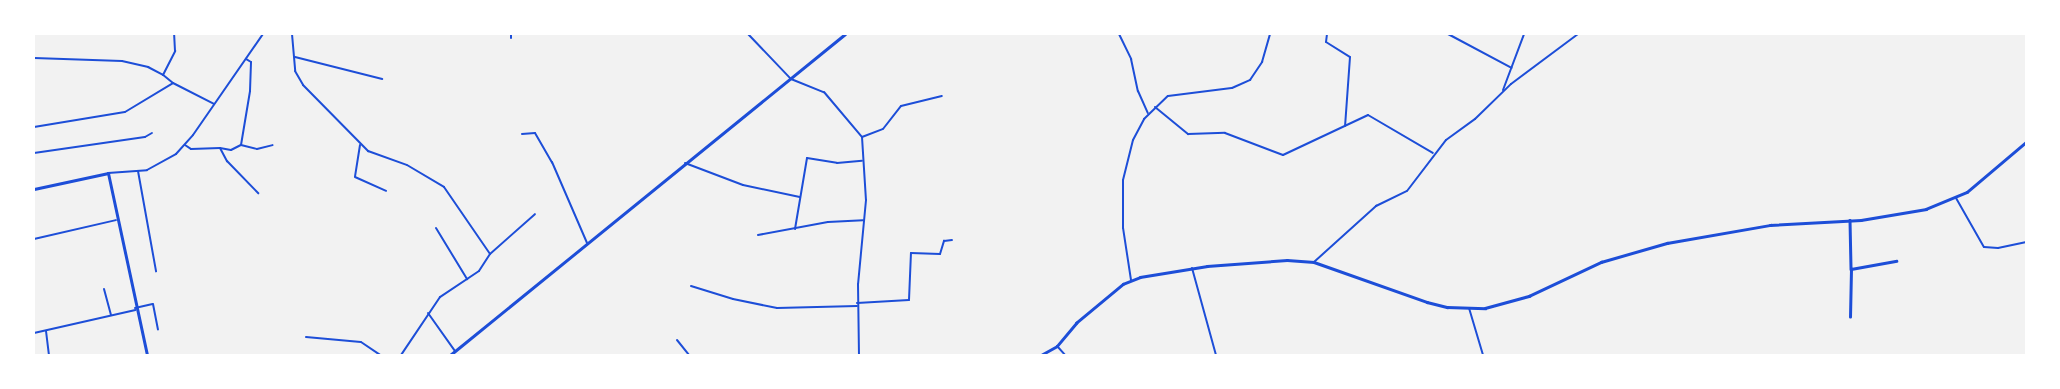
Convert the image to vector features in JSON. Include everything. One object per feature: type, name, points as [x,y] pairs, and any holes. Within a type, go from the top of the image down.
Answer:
[{"type":"main road","points":[[450,355],[845,34]]},
{"type":"main road","points":[[34,189],[108,173],[116,220],[146,355]]},
{"type":"street","points":[[163,75],[175,52],[174,34]]},
{"type":"street","points":[[108,173],[138,171],[155,166],[185,145],[262,34]]},
{"type":"street","points":[[292,34],[296,77],[360,145],[378,157],[407,165],[444,186],[490,254]]},
{"type":"street","points":[[748,34],[791,79],[824,92],[862,137],[862,161],[866,200],[857,305],[859,355]]},
{"type":"street","points":[[1119,34],[1131,59],[1138,92],[1148,113]]},
{"type":"street","points":[[1131,280],[1123,228],[1123,180],[1133,140],[1148,113],[1155,106],[1179,92],[1232,88],[1244,83],[1262,62],[1270,34]]},
{"type":"street","points":[[1327,34],[1325,40],[1350,57],[1345,126]]},
{"type":"street","points":[[1448,34],[1512,68]]},
{"type":"street","points":[[1502,93],[1524,34]]},
{"type":"street","points":[[1314,262],[1376,206],[1407,191],[1434,153],[1502,93],[1578,34]]},
{"type":"street","points":[[295,57],[382,79]]},
{"type":"street","points":[[34,58],[122,61],[148,67],[173,83],[215,104]]},
{"type":"street","points":[[241,145],[250,91],[251,62],[246,59]]},
{"type":"street","points":[[34,127],[124,112],[160,88],[173,83]]},
{"type":"street","points":[[862,137],[882,130],[901,106],[942,96]]},
{"type":"street","points":[[1155,106],[1188,134],[1225,133],[1283,155],[1371,115],[1434,153]]},
{"type":"street","points":[[34,153],[145,137],[152,132]]},
{"type":"street","points":[[522,134],[535,133],[552,162],[588,243]]},
{"type":"street","points":[[1041,355],[1057,346],[1076,323],[1131,280],[1192,268],[1287,260],[1314,262],[1447,308],[1469,308],[1511,302],[1602,262],[1667,242],[1770,224],[1850,220],[1899,215],[1956,198],[1987,177],[2026,142]]},
{"type":"street","points":[[185,145],[192,148],[231,150],[241,145],[257,149],[274,145]]},
{"type":"street","points":[[360,145],[355,177],[386,191]]},
{"type":"street","points":[[220,148],[227,161],[258,193]]},
{"type":"street","points":[[795,229],[800,197],[810,157],[837,163],[862,161]]},
{"type":"street","points":[[685,164],[744,185],[800,197]]},
{"type":"street","points":[[138,171],[156,271]]},
{"type":"street","points":[[1956,198],[1984,247],[1998,248],[2026,242]]},
{"type":"street","points":[[401,355],[428,313],[444,293],[479,271],[490,254],[535,214]]},
{"type":"street","points":[[34,239],[116,220]]},
{"type":"street","points":[[758,235],[828,222],[863,220]]},
{"type":"street","points":[[1850,220],[1850,317]]},
{"type":"street","points":[[436,228],[467,278]]},
{"type":"street","points":[[691,286],[740,301],[777,308],[857,305],[908,300],[911,253],[940,254],[944,241],[952,240]]},
{"type":"street","points":[[1851,269],[1896,261]]},
{"type":"street","points":[[1192,268],[1216,355]]},
{"type":"street","points":[[104,289],[111,316]]},
{"type":"street","points":[[34,332],[111,316],[152,304],[158,330]]},
{"type":"street","points":[[1469,308],[1483,355]]},
{"type":"street","points":[[428,313],[454,351]]},
{"type":"street","points":[[46,331],[49,355]]},
{"type":"street","points":[[306,337],[361,342],[380,355]]},
{"type":"street","points":[[677,340],[689,355]]},
{"type":"street","points":[[1057,346],[1065,355]]}]
